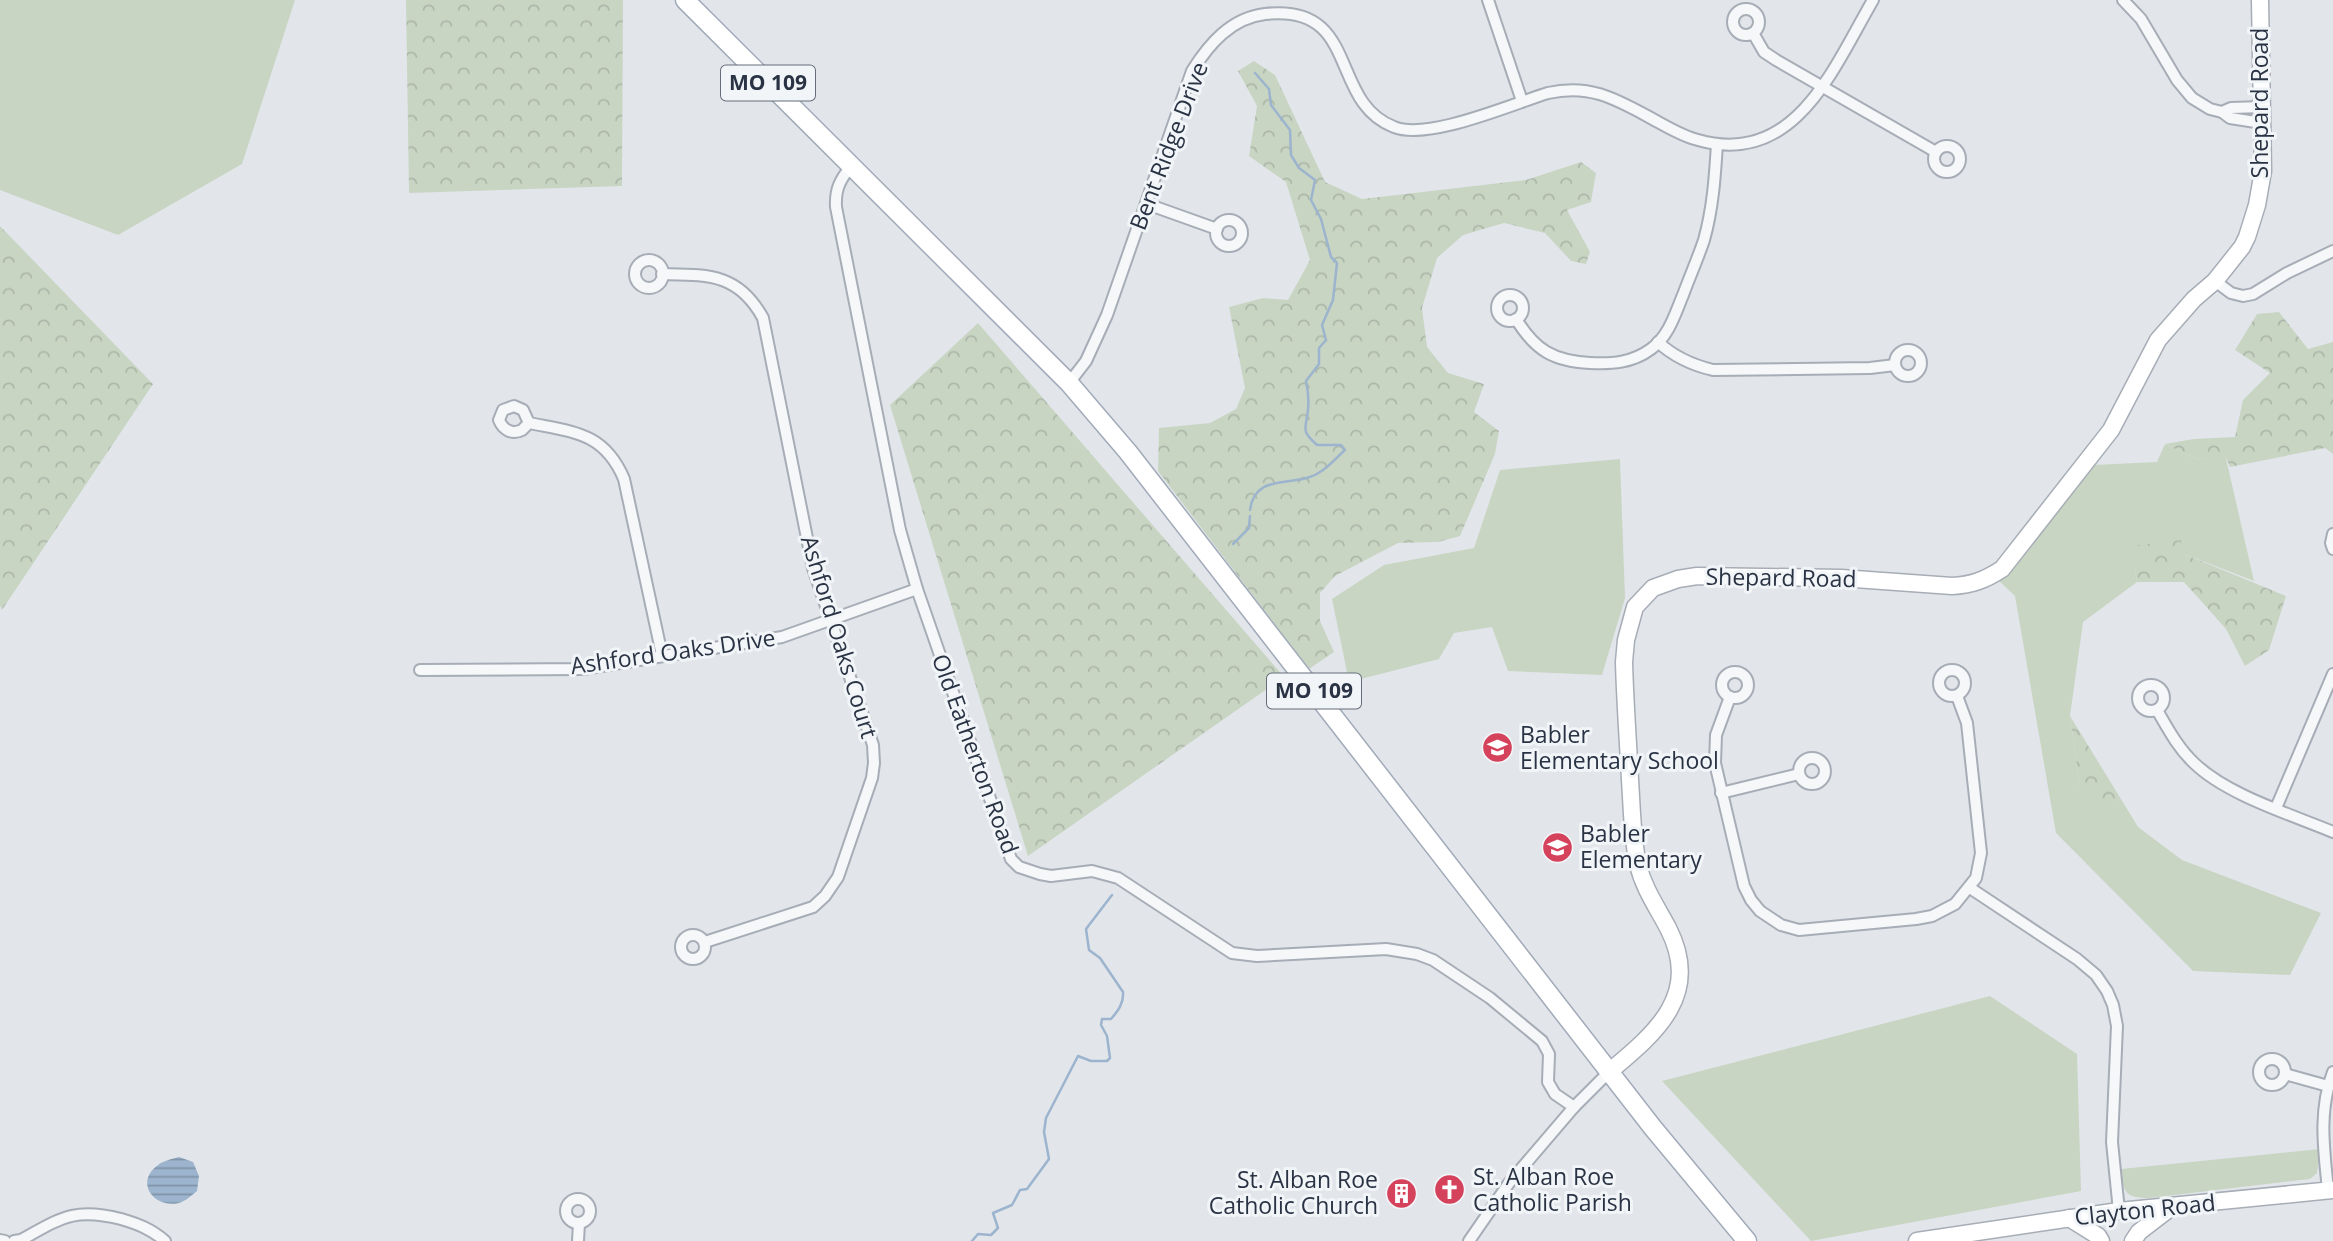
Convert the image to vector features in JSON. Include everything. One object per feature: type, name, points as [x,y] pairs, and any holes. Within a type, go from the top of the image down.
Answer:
[{"type":"main road","name":"MO 109","points":[[685,0],[1069,383],[1171,506],[1661,1138],[1747,1241]]},
{"type":"street","points":[[1488,0],[1522,101]]},
{"type":"street","name":"Bent Ridge Drive","points":[[1069,383],[1086,361],[1098,337],[1192,71],[1218,37],[1253,16],[1289,13],[1306,18],[1320,27],[1332,39],[1342,56],[1356,94],[1364,106],[1378,119],[1394,127],[1422,131],[1562,90],[1589,90],[1617,100],[1696,140],[1717,144],[1746,143],[1770,136],[1788,126],[1804,112],[1822,88],[1873,0]]},
{"type":"street","points":[[2123,0],[2146,27],[2177,80],[2192,98],[2230,118],[2262,115]]},
{"type":"street","name":"Shepard Road","points":[[1469,1241],[1509,1183],[1574,1107],[1663,1023],[1672,1008],[1680,976],[1679,959],[1668,929],[1643,880],[1634,842],[1624,662],[1626,640],[1635,607],[1662,583],[1697,576],[1840,578],[1952,586],[1968,585],[1986,579],[2002,569],[2105,438],[2129,400],[2142,367],[2158,340],[2194,299],[2215,281],[2242,247],[2253,221],[2263,171],[2260,0]]},
{"type":"street","points":[[1753,33],[1764,52],[1936,152]]},
{"type":"street","points":[[1516,319],[1528,339],[1539,348],[1573,362],[1622,362],[1635,358],[1658,342],[1671,326],[1703,242],[1713,195],[1717,144]]},
{"type":"street","name":"Old Eatherton Road","points":[[851,166],[838,182],[835,192],[836,207],[900,530],[917,589],[1006,852],[1019,867],[1040,874],[1051,876],[1092,871],[1118,878],[1232,953],[1257,956],[1386,949],[1417,954],[1433,960],[1490,998],[1542,1041],[1549,1054],[1548,1082],[1555,1094],[1574,1107]]},
{"type":"street","points":[[1147,204],[1217,229]]},
{"type":"street","points":[[2215,281],[2231,293],[2243,296],[2253,294],[2287,273],[2333,251]]},
{"type":"street","name":"Ashford Oaks Court","points":[[662,274],[705,275],[728,282],[750,296],[763,318],[813,568],[873,745],[872,778],[838,877],[825,897],[813,907],[705,942]]},
{"type":"street","points":[[1658,342],[1694,366],[1713,370],[1870,368],[1895,365]]},
{"type":"street","points":[[528,423],[591,438],[601,444],[617,464],[624,479],[662,655]]},
{"type":"street","points":[[2333,534],[2333,549]]},
{"type":"street","name":"Ashford Oaks Drive","points":[[420,670],[583,669],[782,637],[917,589]]},
{"type":"street","points":[[2276,808],[2333,674]]},
{"type":"street","points":[[1730,697],[1716,735],[1715,763],[1747,894],[1760,911],[1782,925],[1809,931],[1932,916],[1955,904],[1970,888],[1980,866],[1981,843],[1967,723],[1957,695]]},
{"type":"street","points":[[2157,710],[2181,748],[2201,769],[2226,786],[2333,832]]},
{"type":"street","points":[[1721,793],[1800,774]]},
{"type":"street","points":[[1970,888],[2077,959],[2096,975],[2113,1005],[2118,1027],[2112,1142],[2119,1211]]},
{"type":"street","points":[[2330,1190],[2323,1128],[2328,1086],[2333,1072]]},
{"type":"street","points":[[2285,1074],[2328,1086]]},
{"type":"street","name":"Clayton Road","points":[[1917,1241],[2119,1211],[2330,1190]]},
{"type":"street","points":[[2133,1241],[2139,1232],[2173,1206]]},
{"type":"street","points":[[14,1241],[21,1240],[66,1216],[97,1212],[139,1224],[165,1241]]},
{"type":"street","points":[[2069,1218],[2098,1236],[2101,1241]]},
{"type":"street","points":[[578,1241],[579,1223]]},
{"type":"green space","points":[[0,0],[295,0],[242,164],[118,235],[0,190]]},
{"type":"green space","points":[[406,0],[623,0],[622,186],[409,193]]},
{"type":"green space","points":[[1254,61],[1275,75],[1325,182],[1362,199],[1526,180],[1581,162],[1596,173],[1591,202],[1567,210],[1590,252],[1586,264],[1571,261],[1545,233],[1504,223],[1463,235],[1437,258],[1422,308],[1427,347],[1448,373],[1484,384],[1474,412],[1499,431],[1495,454],[1460,536],[1438,542],[1398,543],[1335,576],[1320,593],[1320,621],[1334,652],[1309,669],[1158,471],[1159,428],[1210,423],[1236,409],[1245,388],[1229,307],[1263,298],[1288,300],[1310,260],[1286,182],[1249,156],[1257,106],[1238,71]]},
{"type":"green space","points":[[0,226],[153,384],[2,610],[0,606]]},
{"type":"green space","points":[[2279,312],[2308,349],[2333,342],[2333,454],[2325,448],[2230,467],[2225,455],[2199,460],[2165,444],[2235,437],[2243,400],[2270,373],[2235,350],[2257,314]]},
{"type":"green space","points":[[978,323],[1284,677],[1028,856],[890,405]]},
{"type":"green space","points":[[2165,444],[2199,460],[2225,454],[2254,581],[2184,554],[2135,568],[2137,582],[2083,622],[2070,716],[2080,787],[2104,806],[2121,799],[2138,827],[2182,860],[2321,913],[2290,975],[2193,971],[2056,833],[2015,596],[1998,580],[2093,465],[2157,462]]},
{"type":"green space","points":[[1620,459],[1625,598],[1602,675],[1508,671],[1492,627],[1454,633],[1439,659],[1349,682],[1332,599],[1384,565],[1474,548],[1500,470]]},
{"type":"green space","points":[[2181,540],[2184,554],[2286,596],[2269,650],[2245,666],[2226,629],[2184,582],[2137,582],[2135,568],[2138,545]]},
{"type":"green space","points":[[2070,716],[2121,799],[2104,807],[2080,788]]},
{"type":"green space","points":[[1990,996],[2077,1054],[2081,1191],[1811,1241],[1662,1081]]},
{"type":"green space","points":[[2320,1149],[2317,1173],[2310,1179],[2149,1198],[2135,1197],[2127,1192],[2121,1169]]},
{"type":"water","points":[[179,1157],[193,1162],[199,1176],[197,1191],[179,1203],[162,1202],[150,1193],[148,1179],[158,1165]]},
{"type":"waterway","points":[[1250,510],[1253,498],[1260,490],[1268,485],[1310,477],[1327,467],[1345,450],[1341,445],[1317,445],[1305,429],[1308,403],[1306,381],[1319,364],[1319,348],[1326,340],[1322,325],[1333,300],[1337,263],[1331,257],[1321,219],[1311,200],[1315,180],[1299,168],[1291,155],[1290,130],[1271,105],[1269,89],[1255,73]]},
{"type":"waterway","points":[[1233,544],[1249,528],[1250,516]]},
{"type":"waterway","points":[[972,1241],[978,1234],[991,1235],[998,1228],[993,1213],[1012,1205],[1020,1190],[1027,1189],[1049,1159],[1044,1132],[1046,1118],[1078,1056],[1091,1061],[1107,1061],[1110,1058],[1107,1036],[1101,1025],[1102,1019],[1111,1019],[1116,1013],[1123,992],[1100,958],[1089,950],[1086,929],[1112,895]]},
{"type":"place","name":"Babler Elementary School","points":[[1497,748]]},
{"type":"place","name":"Babler Elementary","points":[[1557,847]]},
{"type":"place","name":"St. Alban Roe Catholic Parish","points":[[1450,1190]]},
{"type":"place","name":"St. Alban Roe Catholic Church","points":[[1401,1193]]}]
